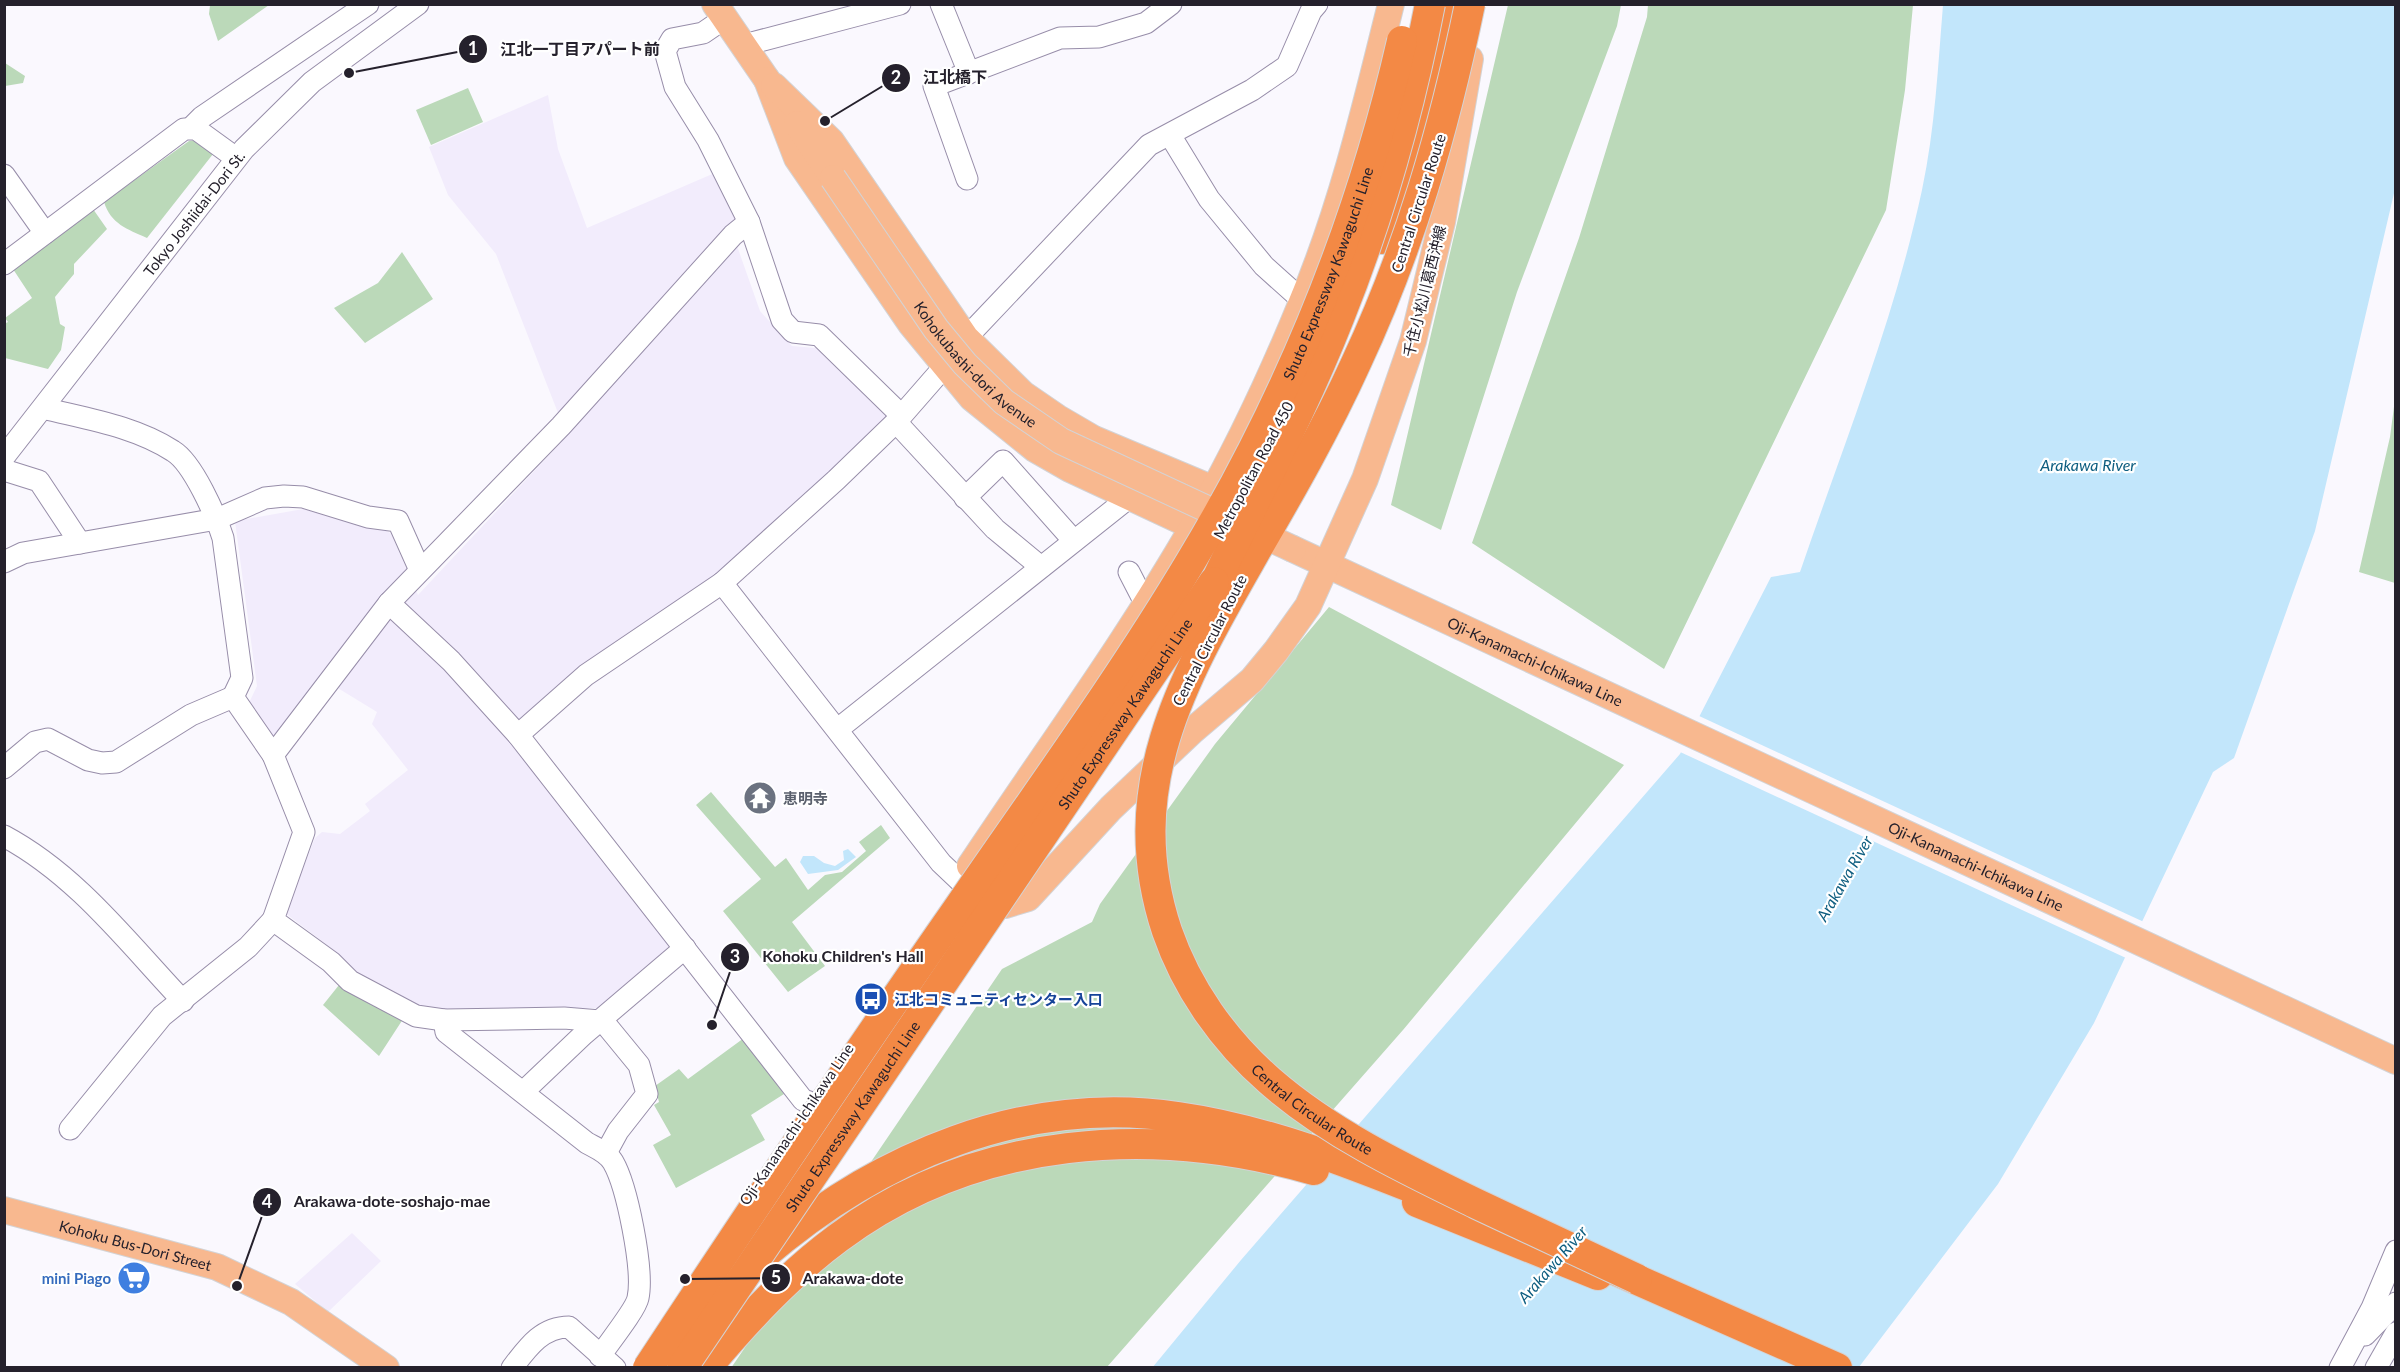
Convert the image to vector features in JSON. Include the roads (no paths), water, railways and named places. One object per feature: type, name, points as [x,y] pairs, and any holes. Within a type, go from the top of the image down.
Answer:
[{"type":"highway","name":"Shuto Expressway Kawaguchi Line","points":[[648,1368],[873,1031],[1136,648],[1204,538],[1245,465],[1319,308],[1375,144],[1411,4]]},
{"type":"highway","name":"Central Circular Route","points":[[1430,4],[1398,147],[1372,231],[1339,320],[1194,628],[1161,710],[1148,754],[1142,794],[1140,832],[1143,868],[1161,940],[1184,989],[1218,1040],[1260,1086],[1317,1129],[1413,1186],[1634,1284],[1815,1368]]},
{"type":"highway","points":[[1362,299],[1413,156],[1455,4]]},
{"type":"highway","name":"Shuto Expressway Kawaguchi Line","points":[[682,1368],[1216,579],[1262,503],[1307,418],[1362,299],[1419,158],[1468,4]]},
{"type":"highway","name":"Central Circular Route","points":[[1468,4],[1433,163],[1399,265],[1381,308],[1325,428],[1208,635],[1174,706],[1154,773],[1149,831],[1152,866],[1169,936],[1192,986],[1223,1032],[1267,1079],[1322,1120],[1372,1151],[1634,1284]]},
{"type":"highway","name":"Central Circular Route","points":[[662,1368],[735,1282],[777,1243],[820,1211],[892,1168],[939,1145],[1013,1122],[1065,1115],[1149,1113],[1207,1122],[1259,1134],[1376,1173],[1837,1368]]},
{"type":"highway","points":[[706,1368],[785,1282],[840,1236],[876,1213],[967,1171],[1022,1154],[1069,1146],[1169,1146],[1253,1157],[1309,1169],[1421,1204],[1634,1284]]},
{"type":"main road","name":"Metropolitan Road 450","points":[[1214,489],[1303,301],[1358,135],[1391,4]]},
{"type":"main road","name":"Metropolitan Road 450","points":[[970,888],[1183,594],[1237,500],[1311,361],[1400,164],[1435,46],[1443,4]]},
{"type":"main road","name":"千住小松川葛西沖線","points":[[1327,566],[1381,438],[1415,331],[1444,212],[1478,4]]},
{"type":"main road","name":"Kohokubashi-dori Avenue","points":[[720,11],[936,329],[965,364],[1004,402],[1061,441],[1359,582]]},
{"type":"main road","points":[[767,80],[831,141],[966,338],[1023,394],[1094,439],[1237,500]]},
{"type":"main road","points":[[767,80],[797,158],[944,367],[972,398],[1001,424],[1070,469],[1216,538]]},
{"type":"main road","name":"Oji-Kanamachi-Ichikawa Line","points":[[634,1368],[674,1304],[820,1106],[970,888],[1214,489]]},
{"type":"main road","points":[[970,888],[1005,905],[1028,898],[1111,808],[1192,731],[1252,680],[1298,621],[1327,566]]},
{"type":"main road","name":"Oji-Kanamachi-Ichikawa Line","points":[[1359,582],[2396,1061]]},
{"type":"main road","name":"Oji-Kanamachi-Ichikawa Line","points":[[662,1368],[820,1106]]},
{"type":"main road","name":"Kohoku Bus-Dori Street","points":[[4,1210],[217,1268],[291,1302],[386,1368]]},
{"type":"street","points":[[4,264],[184,129],[191,128],[202,117],[368,4]]},
{"type":"street","points":[[744,45],[900,4]]},
{"type":"street","points":[[941,4],[969,73]]},
{"type":"street","points":[[967,178],[934,86],[1060,38],[1099,37],[1146,23],[1171,4]]},
{"type":"street","points":[[966,338],[1149,145],[1252,90],[1287,66],[1311,11],[1317,4]]},
{"type":"street","name":"Tokyo Joshiidai-Dori St.","points":[[4,457],[236,158],[273,118],[312,82],[409,7]]},
{"type":"street","points":[[720,11],[703,33],[672,39],[665,51],[675,87],[708,140],[749,222],[783,320],[793,332],[819,335],[898,418],[965,498],[995,529],[1041,567]]},
{"type":"street","points":[[191,128],[236,158]]},
{"type":"street","points":[[1170,135],[1209,199],[1264,266],[1303,301]]},
{"type":"street","points":[[4,175],[45,232]]},
{"type":"street","points":[[273,755],[389,603],[419,568],[561,426],[733,235],[749,222]]},
{"type":"street","points":[[518,735],[586,675],[722,583],[763,548],[898,418],[944,367]]},
{"type":"street","points":[[4,768],[34,741],[48,739],[88,760],[102,764],[116,762],[191,715],[233,697],[242,678],[223,538],[217,519],[195,478],[175,451],[115,425],[43,408]]},
{"type":"street","points":[[1070,469],[1094,439]]},
{"type":"street","points":[[965,498],[1003,461],[1074,541]]},
{"type":"street","points":[[4,470],[39,481],[80,543]]},
{"type":"street","points":[[4,562],[23,553],[217,519],[265,498],[284,496],[303,497],[368,517],[398,521],[419,568]]},
{"type":"street","points":[[838,729],[1131,496]]},
{"type":"street","points":[[1129,572],[1146,603]]},
{"type":"street","points":[[722,583],[941,863],[970,888]]},
{"type":"street","points":[[389,603],[451,660],[518,735],[797,1092],[820,1106]]},
{"type":"street","points":[[70,1129],[162,1016],[183,1002],[248,947],[273,920],[304,832],[273,755],[233,697]]},
{"type":"street","points":[[4,836],[25,847],[61,874],[183,1002]]},
{"type":"street","points":[[273,920],[331,962],[350,981],[416,1016],[444,1020],[564,1018],[600,1021],[607,1026],[639,1065],[647,1094],[618,1131],[606,1153]]},
{"type":"street","points":[[523,1092],[600,1021],[685,948]]},
{"type":"street","points":[[444,1020],[446,1032],[587,1143],[606,1153],[613,1162],[627,1198],[638,1262],[639,1299],[608,1362],[569,1327],[554,1327],[534,1342],[512,1368]]},
{"type":"street","points":[[2340,1368],[2384,1282],[2396,1251]]},
{"type":"street","points":[[2352,1347],[2396,1303]]},
{"type":"street","points":[[2376,1368],[2396,1333]]},
{"type":"water","name":"Arakawa River","points":[[1943,5],[2395,5],[2395,189],[2315,531],[2234,758],[2213,772],[2094,1023],[1998,1184],[1859,1367],[1152,1368],[1241,1260],[1680,754],[1771,577],[1800,572],[1882,335],[1910,239],[1930,144]]},
{"type":"water","points":[[848,849],[856,857],[838,870],[808,874],[800,862],[803,856],[814,856],[824,863],[835,866],[844,860],[843,851]]},
{"type":"place","name":"江北一丁目アパート前","points":[[349,73]]},
{"type":"place","name":"江北橋下","points":[[825,121]]},
{"type":"place","name":"恵明寺","points":[[760,798]]},
{"type":"place","name":"江北コミュニティセンター入口","points":[[871,999]]},
{"type":"place","name":"Kohoku Children's Hall","points":[[712,1025]]},
{"type":"place","name":"mini Piago","points":[[134,1278]]},
{"type":"place","name":"Arakawa-dote","points":[[685,1279]]},
{"type":"place","name":"Arakawa-dote-soshajo-mae","points":[[237,1286]]}]
